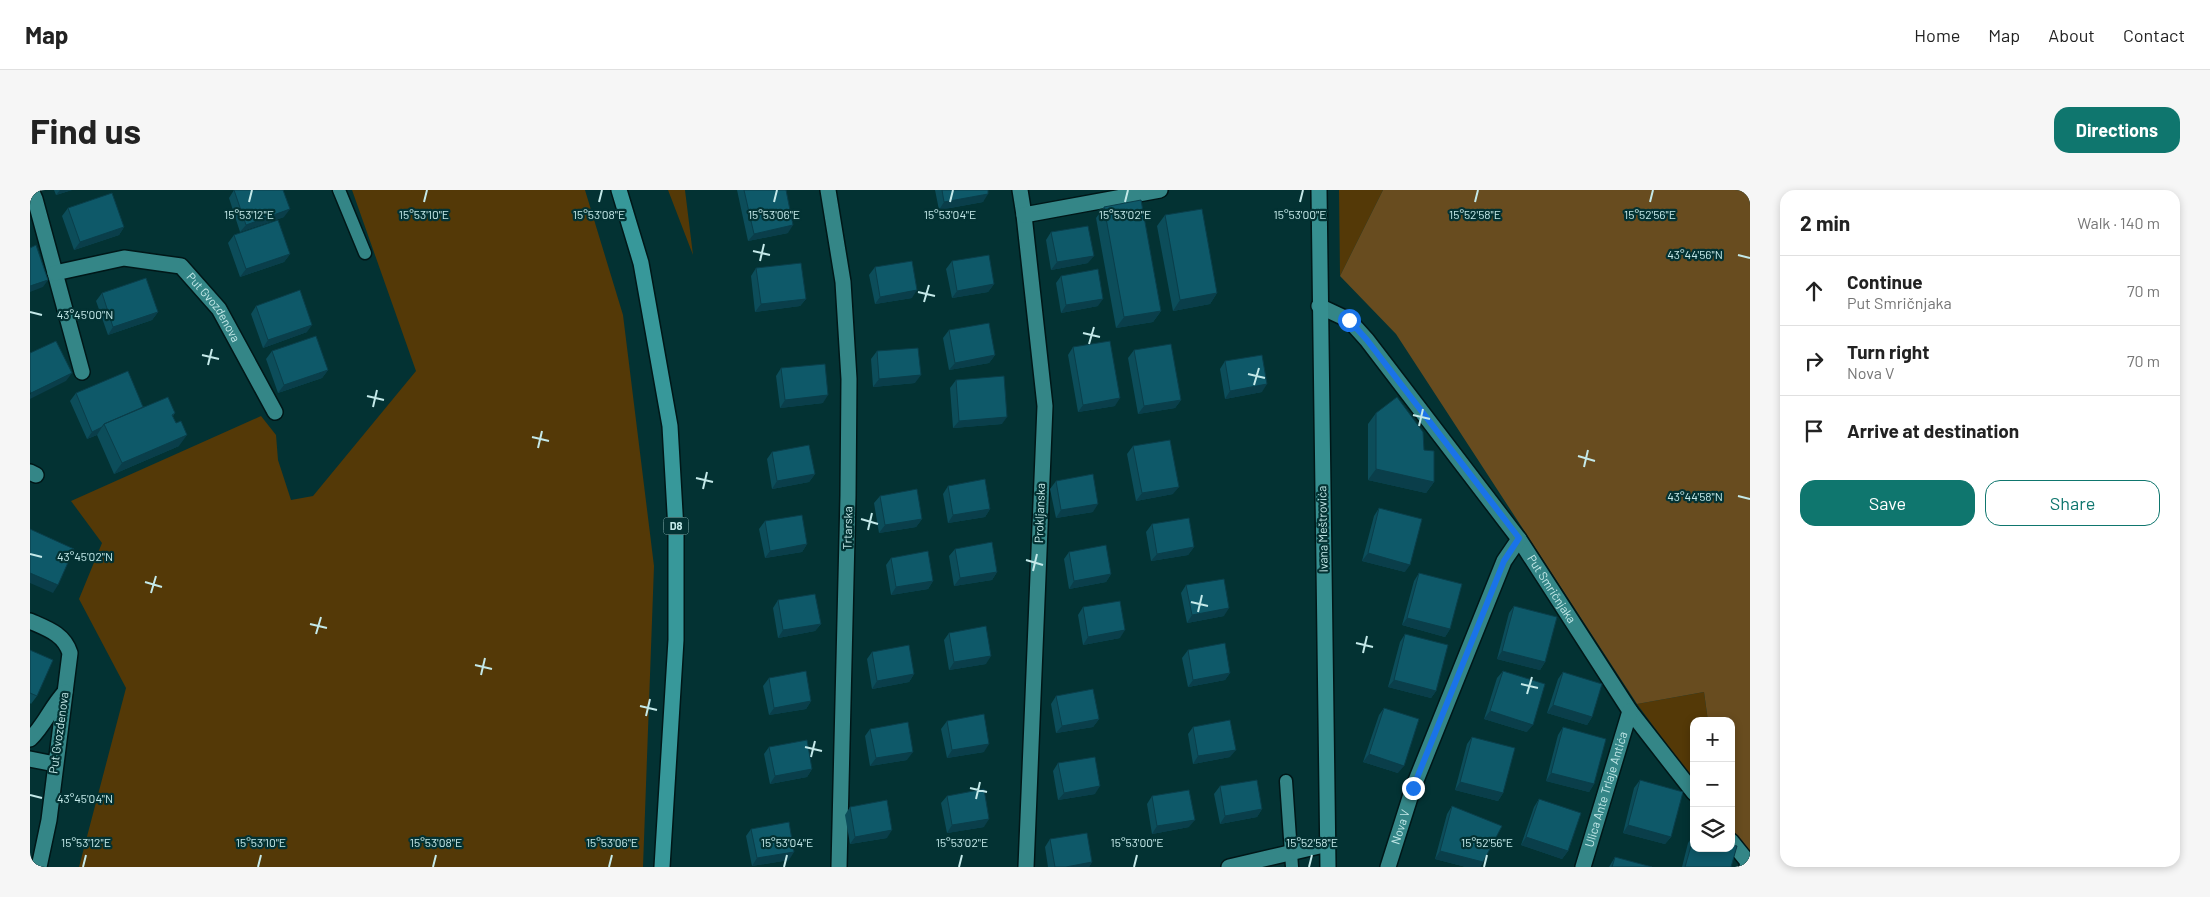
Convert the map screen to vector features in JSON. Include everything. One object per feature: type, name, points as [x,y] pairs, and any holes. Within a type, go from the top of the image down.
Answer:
[{"type":"main road","name":"D8","points":[[619,190],[641,263],[670,426],[676,530],[676,640],[662,867]]},
{"type":"street","name":"Trtarska","points":[[828,190],[843,282],[849,379],[848,516],[839,867]]},
{"type":"street","name":"Prokljanska","points":[[1020,190],[1044,406],[1026,867]]},
{"type":"street","points":[[1024,215],[1160,190]]},
{"type":"street","name":"Ivana Meštrovića","points":[[1319,190],[1319,306],[1328,867]]},
{"type":"street","points":[[32,197],[82,372]]},
{"type":"street","name":"Put Gvozdenova","points":[[55,273],[124,258],[181,266],[219,309],[275,412]]},
{"type":"street","name":"Put Smričnjaka","points":[[1319,306],[1349,320],[1367,340],[1519,538],[1630,712],[1690,788]]},
{"type":"street","name":"Nova V","points":[[1388,867],[1413,788],[1504,561],[1519,538]]},
{"type":"street","name":"Put Gvozdenova","points":[[30,621],[61,636],[67,644],[70,654],[49,820],[39,867]]},
{"type":"street","points":[[30,739],[38,732],[52,706],[64,692]]},
{"type":"street","name":"Ulica Ante Trlaje Antića","points":[[1583,867],[1630,712]]},
{"type":"street","points":[[30,759],[55,764]]},
{"type":"street","points":[[1229,867],[1292,860],[1328,844]]},
{"type":"street","points":[[1735,846],[1748,865]]},
{"type":"lane","points":[[339,190],[365,253]]},
{"type":"lane","points":[[1286,781],[1292,860]]},
{"type":"shaded area","points":[[352,190],[585,190],[623,315],[654,566],[643,867],[79,867],[126,688],[79,599],[102,543],[71,501],[261,416],[276,435],[278,460],[291,500],[313,496],[416,371]]},
{"type":"shaded area","points":[[668,190],[685,190],[693,255]]},
{"type":"shaded area","points":[[1339,190],[1383,190],[1340,276]]},
{"type":"shaded area","points":[[1383,190],[1750,190],[1750,856],[1735,836],[1735,717],[1707,717],[1704,692],[1637,704],[1396,334],[1340,276]]},
{"type":"shaded area","points":[[1704,692],[1707,717],[1690,717],[1690,776],[1637,704]]},
{"type":"building","points":[[234,190],[283,190],[290,209],[246,225]]},
{"type":"building","points":[[744,190],[786,190],[793,225],[754,234]]},
{"type":"building","points":[[942,190],[988,190],[988,194],[944,202]]},
{"type":"building","points":[[112,193],[124,227],[80,242],[68,208]]},
{"type":"building","points":[[1141,200],[1161,311],[1124,317],[1104,207]]},
{"type":"building","points":[[1202,209],[1217,293],[1180,300],[1165,215]]},
{"type":"building","points":[[278,220],[290,254],[246,269],[234,235]]},
{"type":"building","points":[[1088,226],[1094,256],[1057,262],[1051,232]]},
{"type":"building","points":[[36,245],[48,280],[30,286],[30,248]]},
{"type":"building","points":[[989,255],[994,284],[957,291],[952,261]]},
{"type":"building","points":[[912,261],[917,290],[880,297],[875,267]]},
{"type":"building","points":[[801,263],[806,299],[761,304],[756,268]]},
{"type":"building","points":[[1098,269],[1103,299],[1066,305],[1061,276]]},
{"type":"building","points":[[146,278],[158,312],[113,327],[102,293]]},
{"type":"building","points":[[300,290],[312,325],[268,340],[256,306]]},
{"type":"building","points":[[989,323],[995,355],[955,363],[949,330]]},
{"type":"building","points":[[316,336],[328,370],[284,385],[272,351]]},
{"type":"building","points":[[56,341],[72,373],[31,393],[30,353]]},
{"type":"building","points":[[1110,341],[1120,398],[1083,405],[1073,347]]},
{"type":"building","points":[[1171,344],[1181,400],[1144,406],[1134,350]]},
{"type":"building","points":[[918,348],[921,375],[879,379],[877,351]]},
{"type":"building","points":[[1262,355],[1267,384],[1230,391],[1225,361]]},
{"type":"building","points":[[825,364],[828,395],[785,400],[781,368]]},
{"type":"building","points":[[128,371],[143,407],[104,424],[92,432],[76,393]]},
{"type":"building","points":[[1004,376],[1007,417],[959,421],[956,380]]},
{"type":"building","points":[[168,397],[175,413],[172,415],[176,423],[181,421],[187,435],[122,463],[104,424]]},
{"type":"building","points":[[1397,397],[1423,432],[1424,450],[1434,451],[1434,482],[1376,469],[1376,413]]},
{"type":"building","points":[[1170,440],[1179,487],[1142,493],[1133,446]]},
{"type":"building","points":[[809,445],[815,474],[777,481],[772,452]]},
{"type":"building","points":[[1093,474],[1098,504],[1061,510],[1056,481]]},
{"type":"building","points":[[985,479],[990,509],[953,515],[948,486]]},
{"type":"building","points":[[917,489],[922,519],[885,525],[880,496]]},
{"type":"building","points":[[1379,508],[1422,519],[1410,565],[1368,553]]},
{"type":"building","points":[[802,515],[807,544],[770,551],[765,521]]},
{"type":"building","points":[[1189,518],[1194,547],[1157,554],[1152,524]]},
{"type":"building","points":[[30,529],[74,549],[58,585],[30,573]]},
{"type":"building","points":[[992,542],[997,572],[960,578],[955,549]]},
{"type":"building","points":[[1106,545],[1111,574],[1074,581],[1069,552]]},
{"type":"building","points":[[928,551],[933,581],[896,587],[891,558]]},
{"type":"building","points":[[1419,573],[1462,584],[1450,629],[1407,618]]},
{"type":"building","points":[[1224,579],[1229,608],[1192,615],[1186,585]]},
{"type":"building","points":[[815,594],[821,624],[783,630],[778,600]]},
{"type":"building","points":[[1120,601],[1125,630],[1088,637],[1083,607]]},
{"type":"building","points":[[1514,606],[1557,617],[1545,662],[1502,651]]},
{"type":"building","points":[[986,626],[991,656],[954,662],[949,633]]},
{"type":"building","points":[[1405,634],[1448,645],[1436,691],[1394,680]]},
{"type":"building","points":[[1225,643],[1230,673],[1193,680],[1188,650]]},
{"type":"building","points":[[909,645],[914,674],[877,681],[872,652]]},
{"type":"building","points":[[30,650],[53,660],[37,696],[30,693]]},
{"type":"building","points":[[806,671],[811,701],[774,708],[769,678]]},
{"type":"building","points":[[1503,671],[1545,684],[1533,725],[1490,711]]},
{"type":"building","points":[[1563,672],[1602,684],[1592,717],[1553,705]]},
{"type":"building","points":[[1093,689],[1099,719],[1062,726],[1056,696]]},
{"type":"building","points":[[1384,708],[1419,719],[1404,766],[1369,754]]},
{"type":"building","points":[[984,714],[989,744],[952,750],[947,721]]},
{"type":"building","points":[[1230,720],[1236,750],[1198,756],[1193,727]]},
{"type":"building","points":[[908,722],[913,752],[876,758],[870,729]]},
{"type":"building","points":[[1563,727],[1606,739],[1594,784],[1551,773]]},
{"type":"building","points":[[1472,737],[1515,748],[1503,793],[1460,782]]},
{"type":"building","points":[[807,740],[812,769],[775,776],[769,747]]},
{"type":"building","points":[[1095,757],[1100,786],[1064,793],[1058,763]]},
{"type":"building","points":[[1257,780],[1262,809],[1225,816],[1220,786]]},
{"type":"building","points":[[1640,780],[1683,792],[1671,837],[1628,825]]},
{"type":"building","points":[[984,789],[989,819],[952,825],[947,796]]},
{"type":"building","points":[[1189,790],[1195,820],[1157,826],[1152,796]]},
{"type":"building","points":[[1539,799],[1581,813],[1568,851],[1526,837]]},
{"type":"building","points":[[887,800],[892,830],[855,837],[850,807]]},
{"type":"building","points":[[1452,806],[1502,826],[1483,862],[1440,851]]},
{"type":"building","points":[[789,822],[794,852],[757,858],[751,829]]},
{"type":"building","points":[[1087,833],[1092,862],[1055,867],[1050,839]]},
{"type":"building","points":[[1735,846],[1737,846],[1731,867],[1685,867],[1690,849],[1690,852],[1735,852]]},
{"type":"building","points":[[1615,857],[1652,867],[1612,867]]},
{"type":"route","points":[[1349,320],[1367,340],[1519,538],[1504,561],[1413,788]]}]
